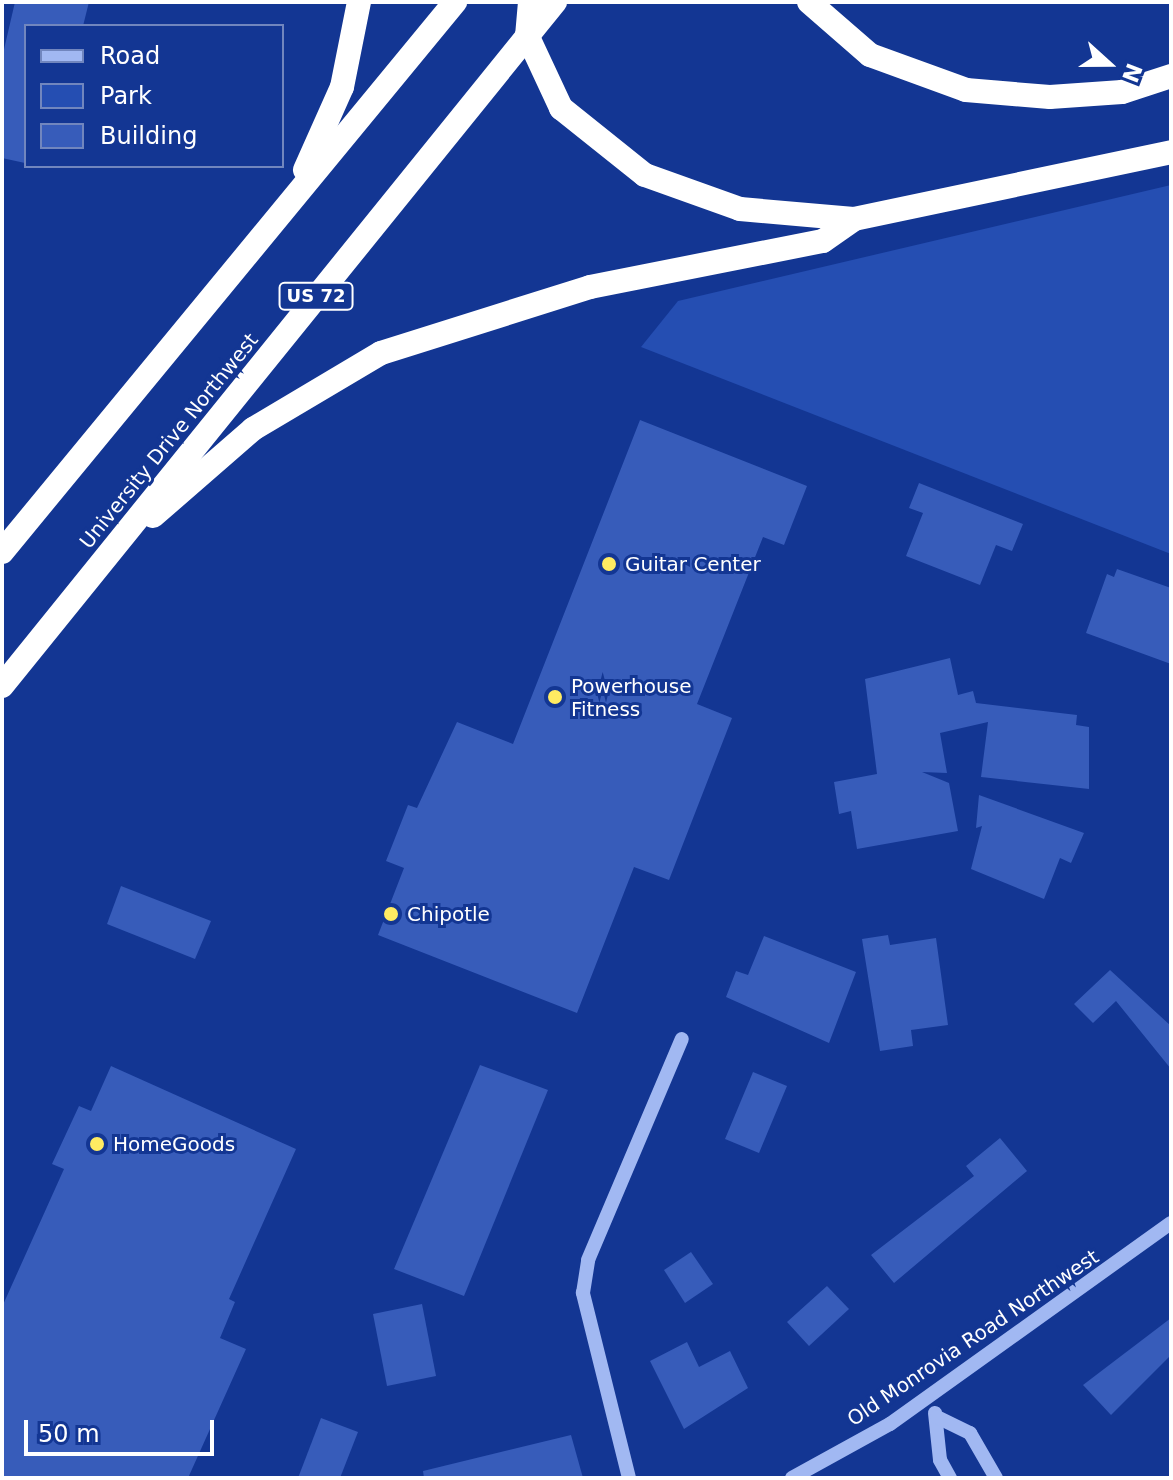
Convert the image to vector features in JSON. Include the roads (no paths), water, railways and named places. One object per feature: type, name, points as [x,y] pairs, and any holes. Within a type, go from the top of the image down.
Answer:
[{"type":"highway","points":[[301,182],[342,87],[359,2]]},
{"type":"highway","points":[[2,552],[301,182],[455,2]]},
{"type":"highway","points":[[530,2],[527,35],[561,108],[645,175],[740,209],[854,219],[1171,152]]},
{"type":"highway","name":"University Drive Northwest","points":[[2,686],[555,2]]},
{"type":"highway","points":[[809,2],[870,55],[966,90],[1050,97],[1122,92],[1171,76]]},
{"type":"highway","points":[[106,557],[253,429],[381,353],[590,287],[823,241],[854,219]]},
{"type":"street","points":[[629,1478],[583,1293],[588,1260],[682,1039]]},
{"type":"street","name":"Old Monrovia Road Northwest","points":[[792,1478],[926,1400],[1171,1223]]},
{"type":"street","points":[[926,1400],[937,1417],[940,1460],[950,1478]]},
{"type":"street","points":[[937,1417],[970,1433],[996,1478]]},
{"type":"place","name":"Guitar Center","points":[[609,564]]},
{"type":"place","name":"Powerhouse Fitness","points":[[555,697]]},
{"type":"place","name":"Chipotle","points":[[391,914]]},
{"type":"place","name":"HomeGoods","points":[[97,1144]]}]
